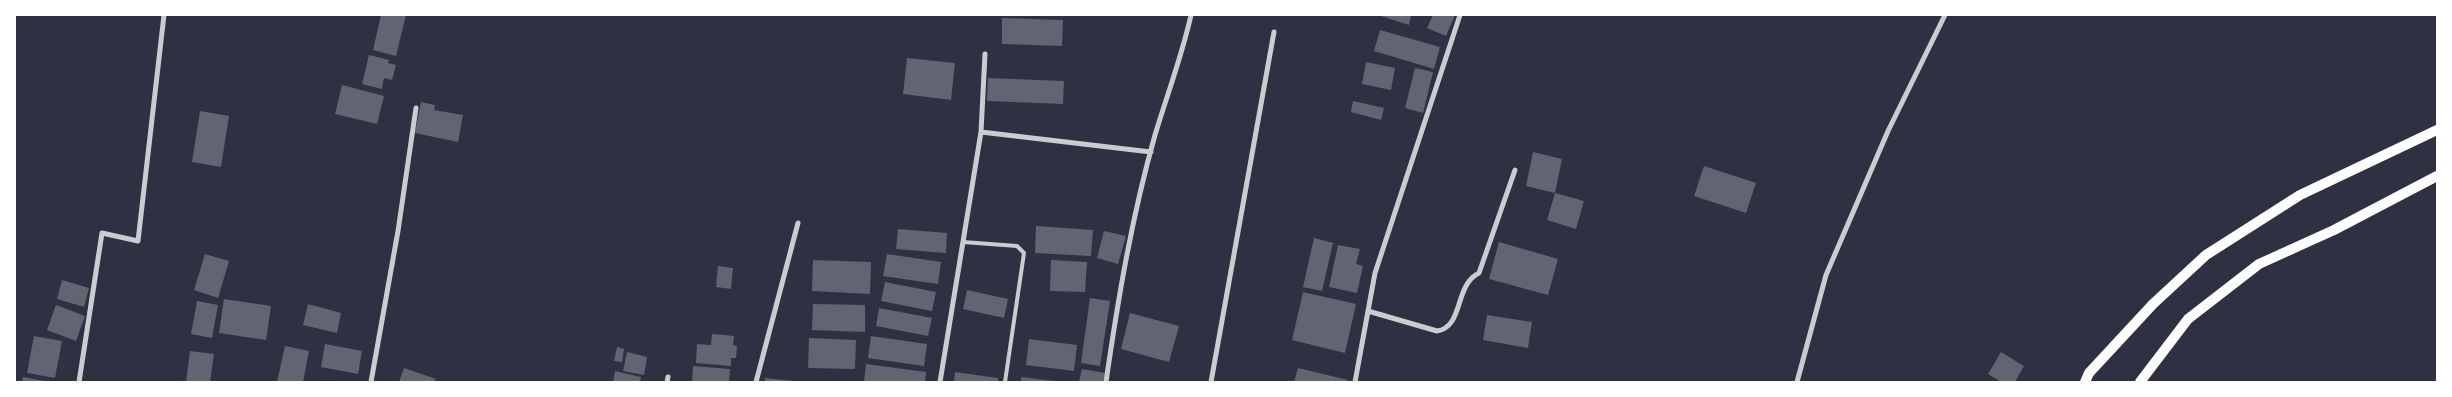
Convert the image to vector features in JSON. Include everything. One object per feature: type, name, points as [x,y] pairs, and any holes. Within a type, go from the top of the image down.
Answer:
[{"type":"main road","points":[[2085,382],[2089,373],[2153,304],[2206,255],[2300,195],[2437,130]]},
{"type":"main road","points":[[2140,382],[2188,319],[2259,264],[2334,230],[2437,176]]},
{"type":"street","points":[[80,382],[102,233],[138,241],[164,15]]},
{"type":"street","points":[[1106,382],[1121,282],[1151,152],[1184,51],[1191,15]]},
{"type":"street","points":[[1355,382],[1375,273],[1460,15]]},
{"type":"street","points":[[1797,382],[1826,275],[1888,132],[1945,15]]},
{"type":"street","points":[[1211,382],[1274,32]]},
{"type":"street","points":[[940,382],[981,132],[985,54]]},
{"type":"street","points":[[371,382],[398,231],[416,108]]},
{"type":"street","points":[[981,132],[1151,152]]},
{"type":"street","points":[[1368,311],[1437,331],[1445,330],[1452,323],[1467,280],[1479,273],[1515,170]]},
{"type":"street","points":[[756,382],[798,223]]},
{"type":"lane","points":[[963,242],[1017,246],[1024,253],[1005,382]]},
{"type":"building","points":[[381,15],[406,15],[396,56],[373,50]]},
{"type":"building","points":[[1378,15],[1411,15],[1409,25]]},
{"type":"building","points":[[1433,15],[1455,15],[1446,36],[1427,28]]},
{"type":"building","points":[[1002,18],[1063,20],[1062,46],[1002,44]]},
{"type":"building","points":[[1380,30],[1440,47],[1434,69],[1374,51]]},
{"type":"building","points":[[369,55],[389,60],[388,63],[396,65],[392,80],[384,78],[382,89],[362,84]]},
{"type":"building","points":[[907,58],[955,63],[951,100],[903,94]]},
{"type":"building","points":[[1366,62],[1395,68],[1391,90],[1362,84]]},
{"type":"building","points":[[1415,68],[1433,72],[1423,113],[1405,108]]},
{"type":"building","points":[[988,78],[1064,81],[1063,104],[987,101]]},
{"type":"building","points":[[342,85],[384,96],[377,124],[335,114]]},
{"type":"building","points":[[1353,101],[1384,108],[1381,120],[1351,112]]},
{"type":"building","points":[[421,102],[435,105],[434,110],[463,115],[458,142],[415,133]]},
{"type":"building","points":[[200,111],[229,116],[221,167],[192,162]]},
{"type":"building","points":[[1533,152],[1562,159],[1555,193],[1526,186]]},
{"type":"building","points":[[1704,166],[1756,183],[1746,213],[1694,196]]},
{"type":"building","points":[[1555,193],[1584,201],[1576,229],[1547,220]]},
{"type":"building","points":[[1036,226],[1093,230],[1091,256],[1035,253]]},
{"type":"building","points":[[898,229],[947,233],[946,253],[896,249]]},
{"type":"building","points":[[1104,231],[1126,236],[1118,264],[1097,258]]},
{"type":"building","points":[[1314,238],[1333,243],[1322,291],[1303,287]]},
{"type":"building","points":[[1499,242],[1558,259],[1548,295],[1489,279]]},
{"type":"building","points":[[1338,245],[1360,249],[1356,264],[1363,266],[1357,293],[1329,287]]},
{"type":"building","points":[[205,254],[229,261],[218,298],[194,290]]},
{"type":"building","points":[[887,254],[941,262],[938,284],[883,276]]},
{"type":"building","points":[[813,260],[871,262],[870,294],[812,291]]},
{"type":"building","points":[[1051,260],[1087,262],[1085,292],[1050,291]]},
{"type":"building","points":[[718,266],[733,268],[731,289],[716,287]]},
{"type":"building","points":[[62,280],[89,288],[84,307],[57,299]]},
{"type":"building","points":[[885,282],[936,292],[932,311],[881,301]]},
{"type":"building","points":[[967,290],[1008,299],[1004,318],[963,309]]},
{"type":"building","points":[[1303,292],[1356,304],[1345,353],[1292,340]]},
{"type":"building","points":[[1090,298],[1110,301],[1100,366],[1081,363]]},
{"type":"building","points":[[224,299],[271,306],[266,340],[219,333]]},
{"type":"building","points":[[197,301],[218,305],[212,338],[191,334]]},
{"type":"building","points":[[308,304],[341,313],[337,333],[303,325]]},
{"type":"building","points":[[813,304],[865,305],[865,332],[812,330]]},
{"type":"building","points":[[56,305],[85,316],[76,341],[47,330]]},
{"type":"building","points":[[879,308],[932,318],[928,336],[876,326]]},
{"type":"building","points":[[1130,313],[1179,326],[1169,362],[1121,349]]},
{"type":"building","points":[[1487,315],[1532,322],[1528,348],[1483,340]]},
{"type":"building","points":[[712,334],[734,336],[733,345],[737,346],[736,358],[731,358],[731,366],[696,363],[697,344],[711,345]]},
{"type":"building","points":[[34,336],[62,341],[55,378],[27,373]]},
{"type":"building","points":[[871,336],[927,344],[924,366],[868,358]]},
{"type":"building","points":[[809,338],[856,340],[855,369],[808,368]]},
{"type":"building","points":[[1029,339],[1077,345],[1074,371],[1026,365]]},
{"type":"building","points":[[325,344],[362,351],[358,374],[321,367]]},
{"type":"building","points":[[285,346],[309,351],[303,382],[277,382]]},
{"type":"building","points":[[617,347],[624,349],[622,362],[614,361]]},
{"type":"building","points":[[190,351],[214,354],[210,382],[186,382]]},
{"type":"building","points":[[627,352],[647,357],[644,375],[623,371]]},
{"type":"building","points":[[2001,352],[2024,366],[2015,382],[2001,382],[1988,374]]},
{"type":"building","points":[[866,364],[926,372],[925,382],[864,382]]},
{"type":"building","points":[[693,366],[730,369],[729,382],[692,382]]},
{"type":"building","points":[[404,368],[436,379],[434,382],[399,382]]},
{"type":"building","points":[[1298,368],[1348,380],[1347,382],[1294,382]]},
{"type":"building","points":[[1082,369],[1105,373],[1103,382],[1079,382]]},
{"type":"building","points":[[615,371],[641,377],[640,382],[613,382]]},
{"type":"building","points":[[955,372],[998,378],[998,382],[954,382]]},
{"type":"building","points":[[23,377],[45,381],[45,382],[22,382]]},
{"type":"building","points":[[1021,377],[1055,381],[1055,382],[1021,382]]},
{"type":"building","points":[[765,378],[794,381],[794,382],[765,382]]}]
